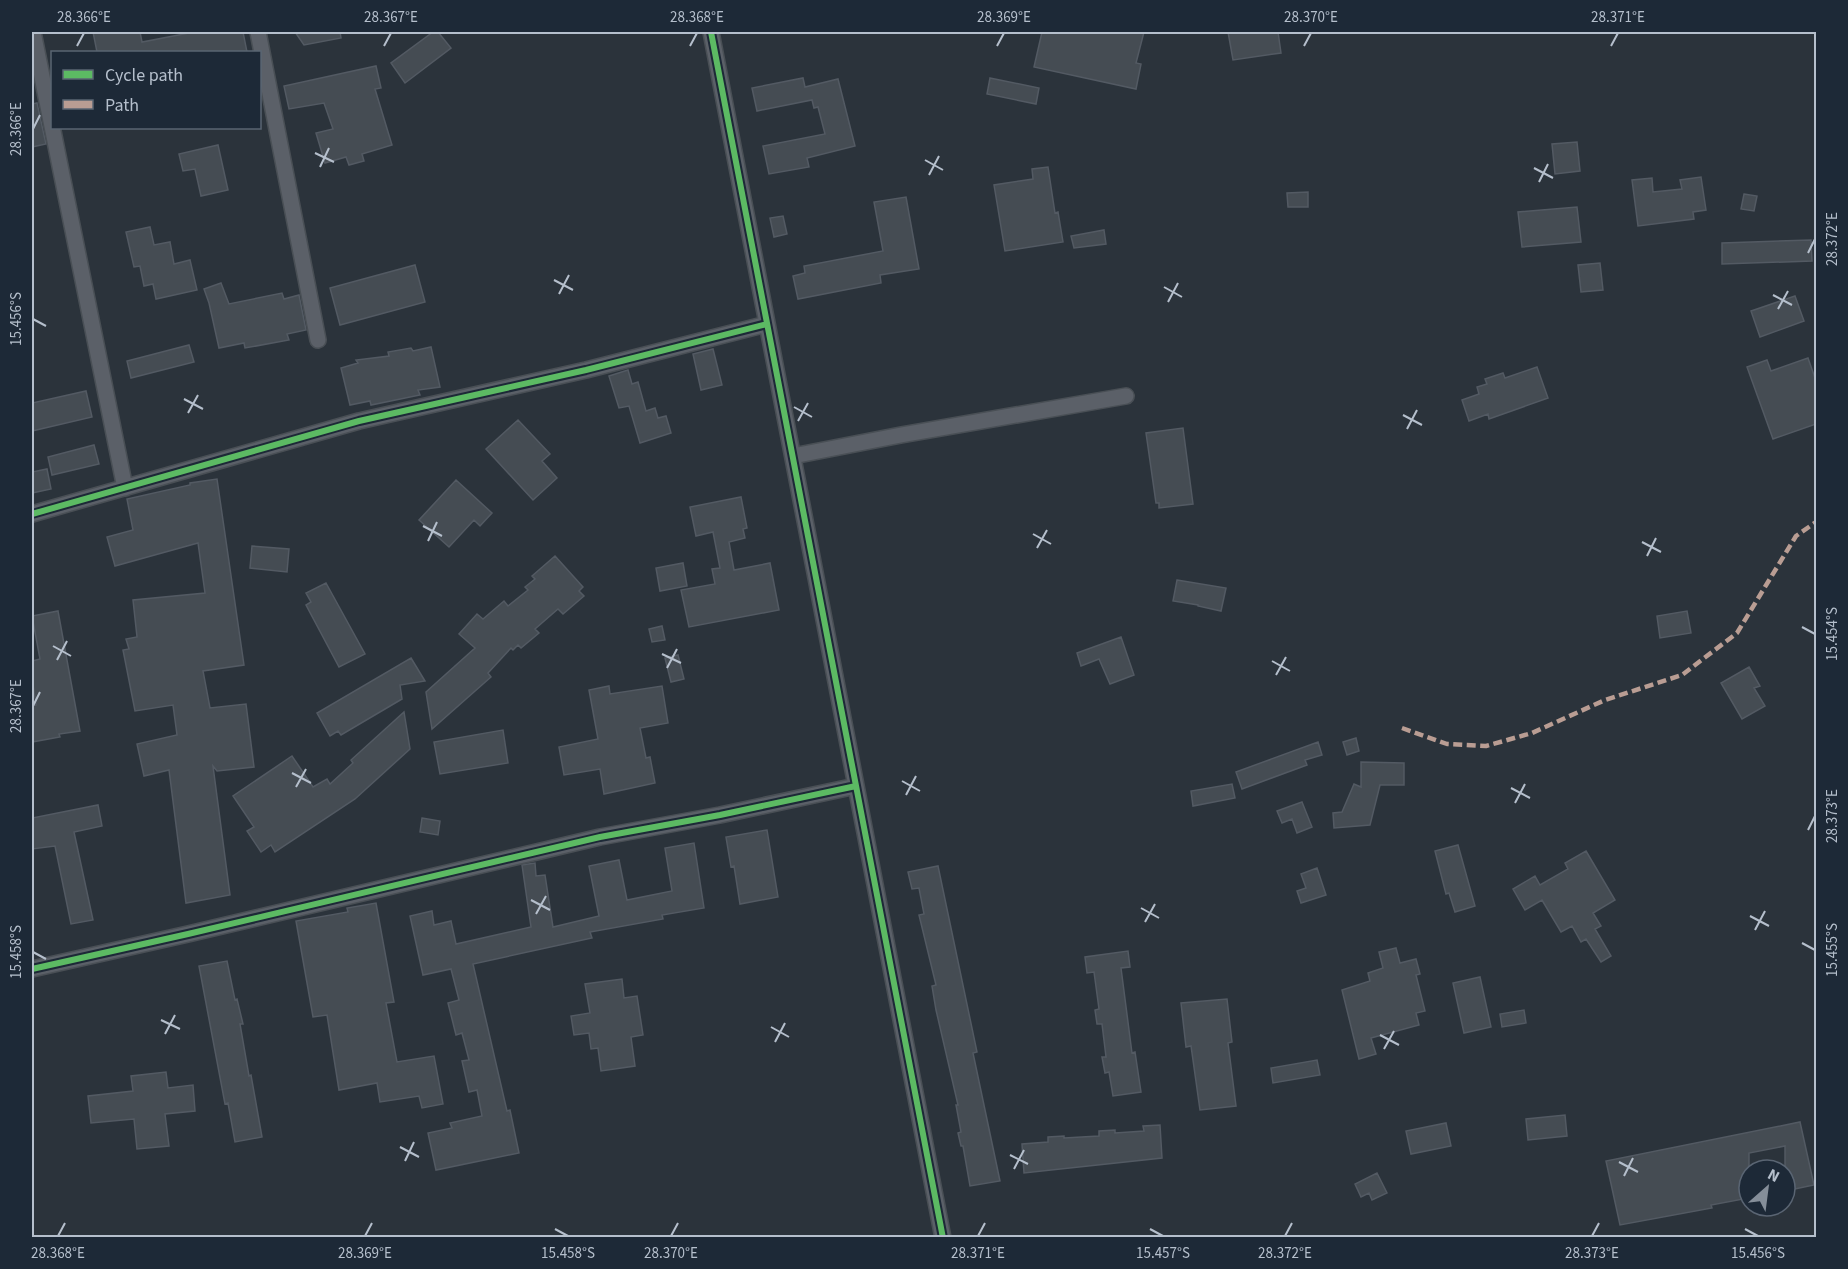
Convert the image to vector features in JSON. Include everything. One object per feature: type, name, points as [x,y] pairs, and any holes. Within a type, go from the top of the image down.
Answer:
[{"type":"street","points":[[33,32],[51,121]]},
{"type":"street","points":[[258,32],[318,340]]},
{"type":"street","points":[[711,32],[943,1238]]},
{"type":"street","points":[[53,129],[125,488]]},
{"type":"street","points":[[32,514],[359,421],[586,369],[767,324]]},
{"type":"street","points":[[793,456],[1126,396]]},
{"type":"street","points":[[32,969],[600,837],[720,815],[856,786]]},
{"type":"building","points":[[93,32],[140,32],[142,42],[194,32],[243,32],[247,51],[97,51]]},
{"type":"building","points":[[295,32],[340,32],[341,38],[304,45]]},
{"type":"building","points":[[433,32],[438,32],[451,48],[405,83],[391,63]]},
{"type":"building","points":[[1042,32],[1144,32],[1136,63],[1141,64],[1136,89],[1034,67]]},
{"type":"building","points":[[1228,32],[1278,32],[1281,53],[1233,60]]},
{"type":"building","points":[[376,66],[381,88],[375,89],[392,145],[362,154],[364,161],[349,165],[346,157],[325,163],[316,133],[333,129],[324,103],[289,109],[284,86]]},
{"type":"building","points":[[803,78],[805,87],[838,79],[855,146],[807,158],[809,167],[769,174],[763,146],[825,134],[818,107],[814,108],[812,100],[757,111],[752,88]]},
{"type":"building","points":[[990,78],[1039,88],[1036,104],[987,94]]},
{"type":"building","points":[[37,103],[46,144],[32,147],[32,104]]},
{"type":"building","points":[[1577,142],[1580,171],[1555,174],[1552,144]]},
{"type":"building","points":[[218,145],[228,190],[201,196],[195,169],[183,171],[179,154]]},
{"type":"building","points":[[1048,167],[1055,213],[1058,212],[1063,242],[1005,251],[994,185],[1033,179],[1032,169]]},
{"type":"building","points":[[1701,177],[1706,210],[1693,212],[1694,219],[1638,226],[1632,180],[1652,178],[1653,192],[1682,189],[1680,180]]},
{"type":"building","points":[[1308,192],[1308,207],[1288,207],[1287,193]]},
{"type":"building","points":[[1744,194],[1757,196],[1754,211],[1741,209]]},
{"type":"building","points":[[906,197],[919,269],[880,275],[881,283],[798,299],[793,276],[805,273],[804,266],[883,251],[874,202]]},
{"type":"building","points":[[1577,207],[1581,242],[1522,247],[1518,212]]},
{"type":"building","points":[[783,216],[787,234],[774,237],[770,218]]},
{"type":"building","points":[[150,227],[154,245],[170,242],[174,264],[190,260],[197,290],[156,299],[153,284],[144,286],[140,266],[134,267],[126,232]]},
{"type":"building","points":[[1104,230],[1106,244],[1074,248],[1071,236]]},
{"type":"building","points":[[1811,240],[1812,261],[1722,264],[1722,243]]},
{"type":"building","points":[[1600,263],[1603,290],[1581,292],[1578,265]]},
{"type":"building","points":[[415,265],[425,302],[340,325],[330,288]]},
{"type":"building","points":[[221,283],[229,304],[282,293],[284,299],[299,295],[306,330],[287,334],[289,340],[245,348],[244,343],[219,348],[204,289]]},
{"type":"building","points":[[1795,296],[1804,321],[1760,337],[1751,311]]},
{"type":"building","points":[[189,345],[194,362],[131,378],[127,361]]},
{"type":"building","points":[[431,347],[440,387],[418,390],[420,395],[371,405],[370,401],[350,405],[341,368],[358,363],[356,360],[389,356],[388,352],[411,348],[413,351]]},
{"type":"building","points":[[713,349],[722,385],[701,390],[693,354]]},
{"type":"building","points":[[1808,358],[1816,381],[1816,424],[1773,439],[1747,367],[1767,360],[1771,371]]},
{"type":"building","points":[[1537,367],[1548,398],[1489,419],[1488,414],[1469,421],[1462,400],[1479,394],[1477,387],[1487,384],[1485,379],[1503,373],[1505,378]]},
{"type":"building","points":[[628,370],[632,384],[638,382],[646,411],[655,408],[658,418],[666,416],[671,433],[640,443],[629,406],[619,408],[609,376]]},
{"type":"building","points":[[86,391],[92,417],[32,431],[32,403]]},
{"type":"building","points":[[518,420],[550,454],[542,461],[557,478],[533,500],[486,449]]},
{"type":"building","points":[[1183,428],[1193,504],[1159,508],[1159,503],[1156,503],[1146,433]]},
{"type":"building","points":[[94,445],[99,464],[52,475],[48,457]]},
{"type":"building","points":[[47,469],[51,489],[32,493],[32,472]]},
{"type":"building","points":[[217,479],[244,665],[203,671],[210,708],[246,704],[254,767],[217,771],[213,766],[230,895],[186,903],[169,770],[144,776],[137,744],[177,735],[173,705],[135,711],[123,650],[129,649],[126,639],[137,637],[133,600],[205,593],[198,543],[115,566],[107,537],[133,530],[127,499],[190,485],[190,483]]},
{"type":"building","points":[[456,480],[492,513],[480,526],[474,520],[449,547],[419,520]]},
{"type":"building","points":[[741,497],[747,528],[743,529],[745,538],[729,542],[734,570],[770,563],[779,610],[689,627],[681,590],[715,584],[712,569],[720,568],[713,532],[696,536],[690,507]]},
{"type":"building","points":[[252,546],[289,549],[287,572],[250,568]]},
{"type":"building","points":[[555,556],[583,587],[579,591],[584,596],[563,614],[558,609],[535,629],[539,633],[521,648],[518,645],[513,650],[511,648],[488,673],[491,677],[432,729],[426,692],[475,648],[459,634],[477,614],[483,619],[504,601],[508,606],[528,590],[525,587],[535,579],[532,576]]},
{"type":"building","points":[[683,563],[687,586],[660,591],[656,568]]},
{"type":"building","points":[[1177,580],[1226,588],[1221,611],[1173,601]]},
{"type":"building","points":[[326,583],[365,654],[339,667],[306,605],[311,602],[306,593]]},
{"type":"building","points":[[58,611],[80,731],[32,742],[32,706],[36,705],[32,661],[40,659],[32,616]]},
{"type":"building","points":[[1687,611],[1691,633],[1660,638],[1657,616]]},
{"type":"building","points":[[662,626],[665,640],[652,642],[649,629]]},
{"type":"building","points":[[1121,637],[1134,675],[1110,684],[1099,659],[1081,666],[1077,653]]},
{"type":"building","points":[[678,655],[684,679],[671,682],[665,658]]},
{"type":"building","points":[[411,658],[425,681],[400,685],[402,699],[341,735],[338,731],[330,736],[317,713]]},
{"type":"building","points":[[1749,667],[1760,686],[1754,688],[1765,706],[1742,719],[1721,683]]},
{"type":"building","points":[[609,686],[610,694],[662,686],[668,723],[640,728],[646,758],[650,757],[655,783],[604,794],[600,769],[564,775],[559,747],[598,739],[589,690]]},
{"type":"building","points":[[404,712],[410,749],[355,799],[275,852],[271,845],[261,852],[247,831],[254,827],[233,796],[292,756],[313,787],[327,779],[330,784],[353,763],[351,760]]},
{"type":"building","points":[[503,730],[508,763],[440,774],[434,742]]},
{"type":"building","points":[[1356,738],[1359,751],[1347,755],[1343,742]]},
{"type":"building","points":[[1318,742],[1322,755],[1305,760],[1307,765],[1242,789],[1236,772]]},
{"type":"building","points":[[1361,762],[1404,763],[1404,785],[1380,785],[1370,825],[1334,828],[1333,813],[1342,812],[1354,784],[1361,787]]},
{"type":"building","points":[[1232,784],[1235,798],[1193,806],[1191,791]]},
{"type":"building","points":[[1302,802],[1312,827],[1297,833],[1292,819],[1282,823],[1277,811]]},
{"type":"building","points":[[98,805],[102,826],[74,832],[93,920],[71,924],[55,846],[32,849],[32,818]]},
{"type":"building","points":[[422,818],[440,821],[438,835],[420,832]]},
{"type":"building","points":[[767,830],[778,897],[740,904],[734,866],[731,867],[726,837]]},
{"type":"building","points":[[694,843],[704,908],[662,915],[663,919],[590,932],[592,938],[473,964],[519,1153],[436,1170],[428,1133],[452,1128],[450,1123],[482,1116],[477,1090],[469,1092],[462,1061],[469,1060],[462,1033],[456,1035],[448,1003],[459,1000],[451,969],[423,975],[410,916],[432,911],[434,925],[451,921],[456,944],[531,927],[522,865],[535,863],[536,876],[545,875],[553,927],[599,916],[589,866],[619,860],[627,900],[672,891],[665,848]]},
{"type":"building","points":[[1458,845],[1475,906],[1455,912],[1449,893],[1446,894],[1435,851]]},
{"type":"building","points":[[1586,851],[1615,900],[1593,913],[1601,926],[1595,929],[1611,956],[1601,962],[1586,939],[1581,942],[1572,926],[1561,932],[1542,900],[1525,910],[1513,889],[1535,876],[1540,885],[1568,869],[1565,863]]},
{"type":"building","points":[[938,866],[977,1052],[973,1053],[1000,1181],[970,1186],[963,1146],[961,1146],[958,1133],[961,1132],[956,1105],[958,1105],[936,1010],[932,986],[936,985],[919,915],[924,914],[919,888],[912,889],[908,872]]},
{"type":"building","points":[[1317,868],[1326,895],[1301,903],[1297,891],[1306,888],[1301,874]]},
{"type":"building","points":[[376,903],[394,1002],[386,1003],[397,1062],[434,1056],[443,1104],[422,1108],[419,1096],[380,1102],[377,1083],[339,1090],[327,1015],[313,1017],[296,921],[348,912],[347,908]]},
{"type":"building","points":[[1396,948],[1400,963],[1416,959],[1420,974],[1416,975],[1425,1011],[1416,1013],[1419,1025],[1371,1038],[1376,1054],[1359,1059],[1342,990],[1370,981],[1368,973],[1383,968],[1379,952]]},
{"type":"building","points":[[1128,951],[1130,967],[1121,968],[1132,1053],[1135,1052],[1141,1092],[1113,1096],[1109,1072],[1105,1073],[1102,1057],[1106,1057],[1102,1024],[1097,1024],[1095,1010],[1099,1009],[1094,972],[1087,973],[1085,957]]},
{"type":"building","points":[[227,961],[235,1000],[237,999],[243,1024],[240,1024],[262,1137],[235,1142],[228,1103],[225,1104],[199,966]]},
{"type":"building","points":[[1480,977],[1491,1027],[1464,1033],[1453,983]]},
{"type":"building","points":[[622,979],[624,998],[637,996],[643,1035],[631,1037],[635,1066],[601,1071],[598,1048],[591,1049],[589,1033],[574,1035],[571,1016],[590,1013],[585,984]]},
{"type":"building","points":[[1227,999],[1232,1042],[1228,1043],[1236,1106],[1200,1110],[1191,1046],[1186,1047],[1181,1003]]},
{"type":"building","points":[[1524,1010],[1526,1023],[1502,1027],[1500,1014]]},
{"type":"building","points":[[1317,1060],[1320,1075],[1273,1083],[1271,1068]]},
{"type":"building","points":[[166,1072],[168,1088],[193,1085],[195,1111],[165,1114],[169,1146],[137,1149],[134,1119],[91,1123],[88,1096],[133,1091],[131,1076]]},
{"type":"building","points":[[1565,1115],[1567,1136],[1528,1140],[1526,1119]]},
{"type":"building","points":[[1800,1122],[1814,1185],[1797,1189],[1797,1158],[1785,1158],[1785,1146],[1749,1153],[1749,1158],[1737,1158],[1737,1200],[1711,1205],[1712,1208],[1620,1225],[1606,1161]]},
{"type":"building","points":[[1446,1123],[1451,1146],[1411,1154],[1406,1131]]},
{"type":"building","points":[[1160,1125],[1162,1158],[1024,1173],[1022,1144],[1048,1142],[1048,1137],[1099,1136],[1099,1131],[1115,1130],[1115,1133],[1144,1131],[1143,1126]]},
{"type":"building","points":[[1377,1173],[1387,1193],[1372,1200],[1369,1193],[1361,1197],[1355,1184]]},
{"type":"marked path","points":[[1402,728],[1447,744],[1486,746],[1532,733],[1605,700],[1682,675],[1737,633],[1796,536],[1816,522]]},
{"type":"cycle path","points":[[711,32],[943,1238]]},
{"type":"cycle path","points":[[32,514],[359,421],[586,370],[767,324]]},
{"type":"cycle path","points":[[32,969],[600,837],[720,815],[856,786]]}]
